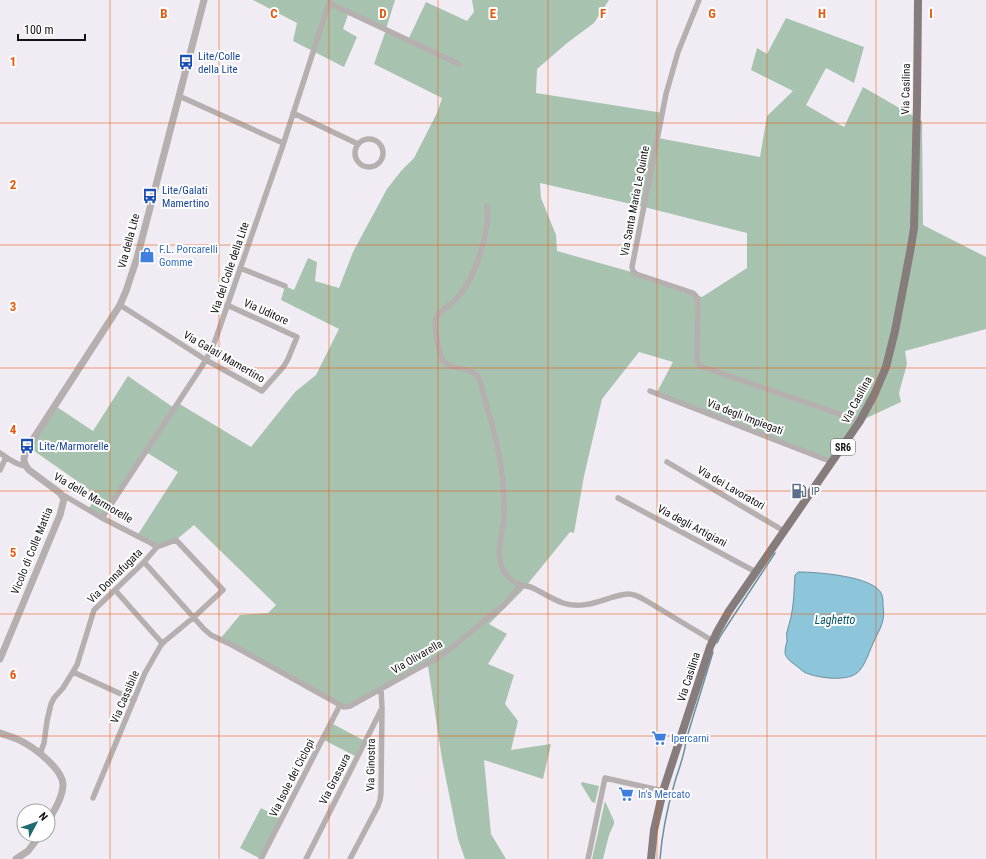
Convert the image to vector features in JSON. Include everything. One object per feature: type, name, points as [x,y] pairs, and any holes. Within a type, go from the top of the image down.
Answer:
[{"type":"main road","name":"Via Casilina","points":[[651,859],[654,830],[663,791],[713,641],[727,615],[860,421],[877,388],[888,362],[913,238],[918,0]]},
{"type":"street","name":"Via della Lite","points":[[25,466],[23,460],[30,444],[120,305],[126,291],[137,258],[204,0]]},
{"type":"street","name":"Via Santa Maria Le Quinte","points":[[699,0],[678,52],[666,94],[632,267],[633,271],[636,274],[693,293],[696,296],[698,300],[697,362],[700,366],[860,421]]},
{"type":"street","name":"Via del Colle della Lite","points":[[102,518],[206,360],[215,341],[330,1],[460,64]]},
{"type":"street","points":[[179,96],[283,143]]},
{"type":"street","points":[[293,113],[358,144]]},
{"type":"street","points":[[369,139],[377,142],[382,148],[382,156],[377,164],[369,167],[360,164],[357,161],[355,152],[358,144],[361,141],[369,139]]},
{"type":"street","points":[[487,206],[487,228],[474,269],[459,297],[438,315],[435,326],[441,356],[444,362],[474,373],[480,380],[494,431],[502,474],[504,509],[500,561],[503,568],[507,575],[514,581],[521,585],[531,587],[563,603],[586,605],[621,595],[636,595],[713,641]]},
{"type":"street","points":[[240,268],[285,286]]},
{"type":"street","name":"Via Galati Mamertino","points":[[120,305],[206,360],[262,391],[284,366],[297,337]]},
{"type":"street","name":"Via Uditore","points":[[227,305],[297,337]]},
{"type":"street","name":"Via degli Impiegati","points":[[650,391],[832,462]]},
{"type":"street","name":"Via delle Marmorelle","points":[[0,453],[18,464],[25,466],[33,474],[62,495],[157,547]]},
{"type":"street","points":[[0,470],[6,457]]},
{"type":"street","name":"Via dei Lavoratori","points":[[667,462],[784,531]]},
{"type":"street","name":"Vicolo di Colle Mattia","points":[[0,659],[60,515],[64,498],[62,495]]},
{"type":"street","name":"Via degli Artigiani","points":[[618,498],[756,572]]},
{"type":"street","name":"Via Cassibile","points":[[94,798],[145,673],[162,643],[194,617],[223,590],[176,540],[157,547]]},
{"type":"street","name":"Via Donnafugata","points":[[40,754],[51,704],[77,665],[94,610],[144,562],[157,547]]},
{"type":"street","points":[[144,562],[211,635],[232,645],[340,705]]},
{"type":"street","name":"Via Olivarella","points":[[340,705],[344,707],[350,706],[436,659],[504,605],[521,585]]},
{"type":"street","points":[[115,590],[162,643]]},
{"type":"street","points":[[73,672],[134,700]]},
{"type":"street","name":"Via Ginostra","points":[[350,859],[378,806],[382,793],[381,689]]},
{"type":"street","name":"Via Isole dei Ciclopi","points":[[261,859],[340,705]]},
{"type":"street","name":"Via Grassura","points":[[306,859],[382,708]]},
{"type":"street","points":[[0,733],[21,741],[40,754],[58,772],[61,776],[62,790],[56,804]]},
{"type":"street","points":[[588,859],[605,778],[663,791]]},
{"type":"street","points":[[16,859],[29,850],[34,843]]},
{"type":"green space","points":[[253,0],[395,0],[386,29],[408,40],[426,2],[467,21],[474,12],[472,0],[609,0],[594,23],[567,43],[537,69],[536,93],[663,113],[658,138],[760,157],[767,116],[793,91],[751,70],[757,48],[767,54],[786,18],[864,47],[854,83],[826,68],[806,105],[844,127],[863,87],[922,121],[923,225],[986,257],[986,329],[905,351],[907,364],[899,393],[901,402],[860,421],[829,460],[656,394],[673,362],[639,352],[602,399],[584,476],[574,533],[570,532],[522,591],[489,624],[507,634],[488,664],[514,675],[505,704],[518,721],[511,750],[551,744],[543,779],[484,760],[491,834],[506,859],[465,859],[458,839],[442,759],[428,666],[350,706],[340,705],[220,639],[240,615],[268,613],[276,605],[194,525],[176,540],[157,547],[137,536],[178,472],[146,452],[102,518],[88,510],[97,495],[27,446],[54,405],[93,431],[128,376],[174,408],[178,403],[251,447],[295,392],[316,375],[339,329],[281,300],[285,286],[294,290],[308,258],[317,262],[315,281],[339,288],[353,252],[387,189],[401,171],[414,158],[437,113],[442,98],[374,64],[386,30],[349,12],[343,29],[357,37],[344,67],[293,41],[297,23]],"holes":[[[540,183],[747,233],[747,268],[702,297],[635,273],[557,251],[556,235],[541,198]]]},
{"type":"green space","points":[[333,724],[363,740],[355,756],[324,740]]},
{"type":"green space","points":[[582,782],[599,786],[595,803],[592,802],[581,784]]},
{"type":"green space","points":[[605,801],[614,824],[609,835],[603,859],[592,859]]},
{"type":"green space","points":[[261,808],[280,818],[259,858],[240,848]]},
{"type":"water","name":"Laghetto","points":[[798,572],[831,574],[858,579],[869,583],[882,595],[884,615],[881,626],[862,667],[852,676],[831,678],[809,674],[786,657],[785,648],[793,607],[795,575]]},
{"type":"waterway","points":[[717,643],[775,553]]},
{"type":"waterway","points":[[660,859],[663,831],[671,794],[713,652]]},
{"type":"place","name":"Lite/Colle della Lite","points":[[186,62]]},
{"type":"place","name":"Lite/Galati Mamertino","points":[[150,196]]},
{"type":"place","name":"F.L. Porcarelli Gomme","points":[[147,255]]},
{"type":"place","name":"Lite/Marmorelle","points":[[27,446]]},
{"type":"place","name":"IP","points":[[799,491]]},
{"type":"place","name":"Ipercarni","points":[[659,738]]},
{"type":"place","name":"In's Mercato","points":[[626,794]]}]
